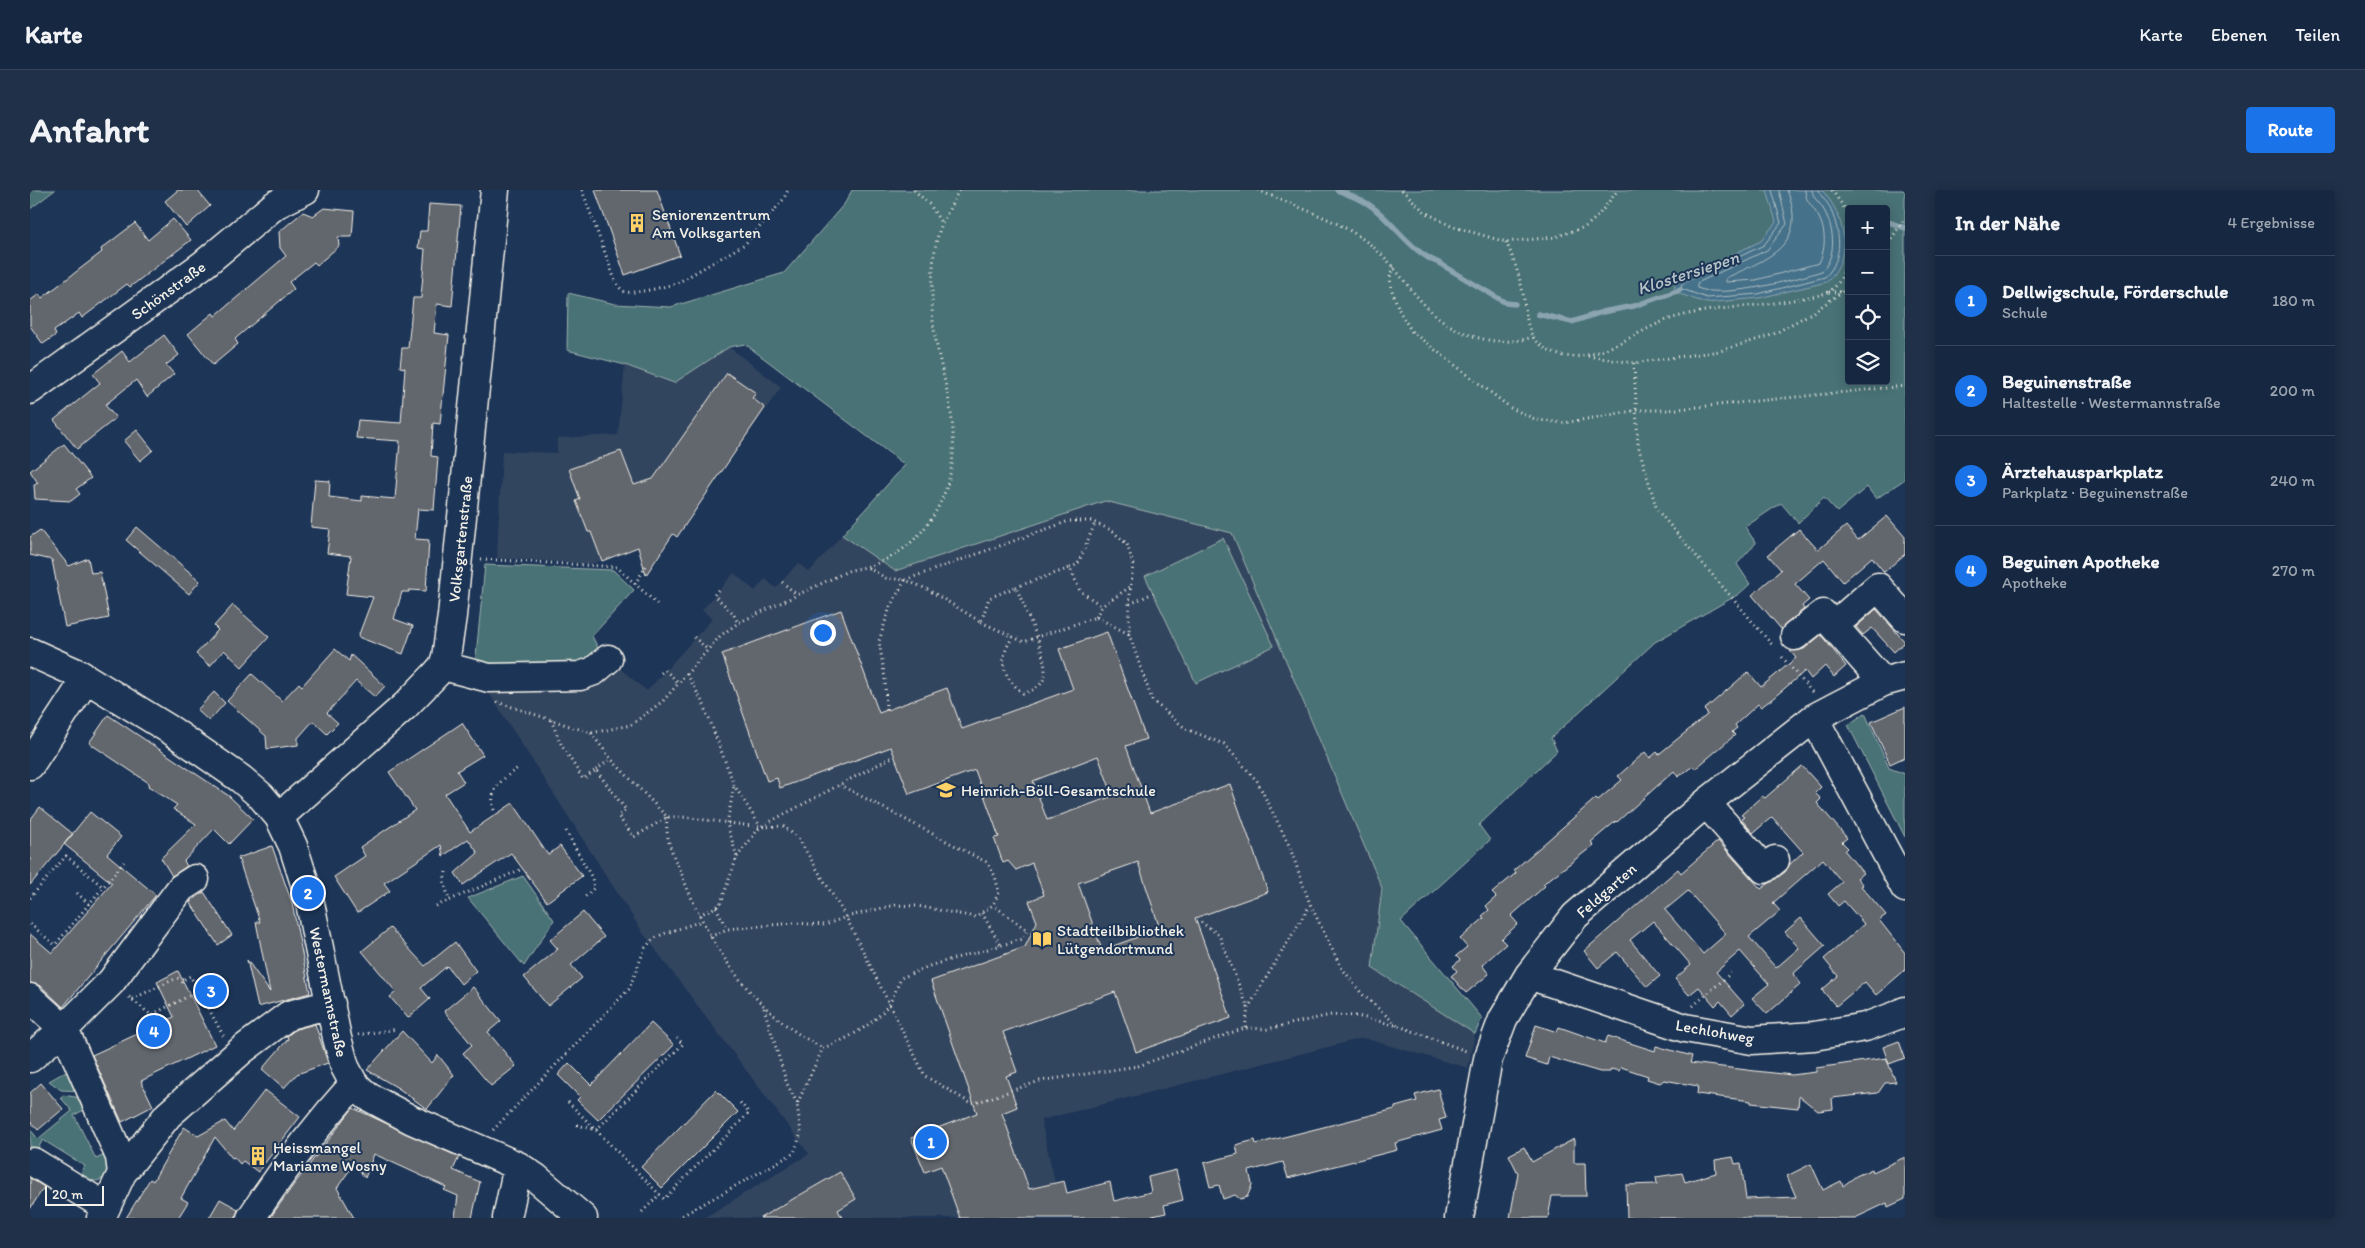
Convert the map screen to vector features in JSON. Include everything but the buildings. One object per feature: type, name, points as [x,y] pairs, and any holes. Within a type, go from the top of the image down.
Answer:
[{"type":"street","name":"Schönstraße","points":[[30,390],[204,264],[276,205],[305,190]]},
{"type":"street","name":"Volksgartenstraße","points":[[279,817],[405,706],[443,666],[450,637],[495,190]]},
{"type":"street","points":[[1846,615],[1878,587],[1905,618]]},
{"type":"street","points":[[1795,636],[1823,614],[1894,679]]},
{"type":"street","name":"Westermannstraße","points":[[30,652],[86,679],[172,731],[241,779],[261,796],[279,817],[293,846],[308,893],[337,1038],[345,1067],[354,1084],[382,1104],[518,1166],[531,1174],[583,1218]]},
{"type":"street","points":[[443,666],[490,678],[580,676],[594,671],[608,659]]},
{"type":"street","points":[[30,764],[86,679]]},
{"type":"street","name":"Feldgarten","points":[[1459,1218],[1488,1059],[1503,1019],[1529,975],[1575,916],[1706,803],[1817,716],[1894,679]]},
{"type":"street","points":[[1817,716],[1905,888]]},
{"type":"street","points":[[1706,803],[1764,869],[1775,860]]},
{"type":"street","points":[[30,1058],[64,1029],[111,982],[181,888],[194,879]]},
{"type":"street","name":"Lechlohweg","points":[[1529,975],[1685,1028],[1752,1040],[1814,1036],[1865,1027],[1898,1015],[1905,1010]]},
{"type":"street","points":[[30,998],[64,1029],[120,1157],[122,1173]]},
{"type":"street","points":[[33,1162],[104,1212],[122,1173],[168,1115],[235,1056],[289,1016],[331,1004]]},
{"type":"street","points":[[251,1218],[333,1107],[354,1084]]},
{"type":"street","points":[[507,1218],[518,1166]]},
{"type":"path","points":[[582,190],[615,280],[620,288],[627,292],[669,286],[679,282],[745,244],[783,200],[788,190]]},
{"type":"path","points":[[914,190],[930,205],[942,224]]},
{"type":"path","points":[[492,701],[591,733],[631,725],[663,701],[720,636],[738,623],[850,570],[868,568],[900,551],[923,531],[943,500],[953,451],[953,433],[936,345],[932,308],[933,273],[942,224],[959,190]]},
{"type":"path","points":[[1258,190],[1332,220],[1368,242],[1394,267],[1422,302],[1437,316],[1468,335],[1488,341],[1505,343],[1533,337]]},
{"type":"path","points":[[1402,190],[1425,212],[1450,226],[1506,242],[1554,237],[1585,227],[1597,217],[1618,190]]},
{"type":"path","points":[[1832,190],[1845,209]]},
{"type":"path","points":[[1890,241],[1905,218]]},
{"type":"path","points":[[1506,242],[1517,268],[1533,337],[1546,349],[1560,356],[1585,356],[1634,363],[1720,352],[1772,335],[1843,292]]},
{"type":"path","points":[[1394,267],[1390,274],[1391,288],[1400,312],[1412,332],[1511,408],[1537,420],[1564,423],[1638,410],[1668,410],[1905,386]]},
{"type":"path","points":[[1828,292],[1838,283],[1845,270]]},
{"type":"path","points":[[1585,356],[1602,351],[1636,333],[1669,320],[1698,313],[1778,303],[1828,292],[1843,292]]},
{"type":"path","points":[[1634,363],[1638,410],[1638,445],[1658,510],[1813,693],[1817,716]]},
{"type":"path","points":[[886,710],[885,679],[879,641],[890,608],[905,580],[1069,521],[1091,521],[1112,530],[1127,544],[1133,564],[1129,604],[1129,634],[1152,700],[1186,729],[1224,744],[1257,782],[1289,844],[1310,904],[1340,967],[1362,994],[1399,1026]]},
{"type":"path","points":[[981,622],[989,598],[1078,564],[1095,523]]},
{"type":"path","points":[[458,555],[492,560],[617,567],[658,604]]},
{"type":"path","points":[[635,584],[648,563]]},
{"type":"path","points":[[868,568],[886,578],[905,580],[927,589],[981,622],[1024,642],[1096,617],[1102,606],[1131,587]]},
{"type":"path","points":[[1070,568],[1080,591],[1102,606]]},
{"type":"path","points":[[782,582],[796,594]]},
{"type":"path","points":[[1013,637],[1005,648],[1002,660],[1011,684],[1023,693],[1036,690],[1044,680],[1046,664],[1016,587]]},
{"type":"path","points":[[718,590],[714,596],[733,613],[738,623]]},
{"type":"path","points":[[1129,604],[1153,593]]},
{"type":"path","points":[[1096,617],[1129,634]]},
{"type":"path","points":[[694,638],[708,650]]},
{"type":"path","points":[[661,673],[665,670],[679,683]]},
{"type":"path","points":[[687,674],[704,705],[734,785],[760,827]]},
{"type":"path","points":[[551,720],[562,746],[583,779],[610,759]]},
{"type":"path","points":[[591,733],[610,759],[667,817],[666,834],[699,915],[720,955],[764,1008],[785,1025],[823,1048]]},
{"type":"path","points":[[699,915],[716,908],[723,899],[737,857],[760,827],[894,756]]},
{"type":"path","points":[[494,810],[491,799],[496,787],[519,767]]},
{"type":"path","points":[[596,770],[626,810],[618,816],[634,838],[667,817],[683,817],[760,827],[783,826],[798,838],[846,917],[925,1076],[972,1104],[1040,1081],[1138,1066],[1245,1028],[1267,1029],[1331,1015],[1357,1016],[1399,1026],[1488,1059]]},
{"type":"path","points":[[710,937],[728,929],[794,923],[825,925],[846,917],[895,905],[916,906],[974,917],[993,905],[999,892],[995,876],[986,862],[840,784]]},
{"type":"path","points":[[734,785],[727,824],[737,857]]},
{"type":"path","points":[[566,831],[592,878],[594,888],[585,897]]},
{"type":"path","points":[[30,898],[66,856],[103,887]]},
{"type":"path","points":[[30,924],[55,944],[124,862]]},
{"type":"path","points":[[436,906],[520,870]]},
{"type":"path","points":[[446,872],[444,881],[449,900]]},
{"type":"path","points":[[77,894],[89,904]]},
{"type":"path","points":[[1245,1028],[1248,1008],[1310,904]]},
{"type":"path","points":[[797,1104],[823,1048],[858,1031],[888,1004],[901,978],[932,965],[1023,939],[1027,930],[993,905]]},
{"type":"path","points":[[716,908],[728,929]]},
{"type":"path","points":[[982,913],[1001,946]]},
{"type":"path","points":[[474,1147],[497,1126],[629,989],[645,948],[653,940],[663,934],[702,921]]},
{"type":"path","points":[[1201,922],[1219,936],[1248,1008]]},
{"type":"path","points":[[1672,1024],[1731,973]]},
{"type":"path","points":[[132,999],[177,978],[183,980],[190,976],[235,1056]]},
{"type":"path","points":[[182,986],[183,980]]},
{"type":"path","points":[[111,982],[151,1015],[199,991]]},
{"type":"path","points":[[678,1218],[794,1153],[799,1144],[800,1132],[797,1104],[782,1067],[764,1008]]},
{"type":"path","points":[[337,1038],[397,1029]]},
{"type":"path","points":[[596,1130],[683,1044],[677,1038]]},
{"type":"path","points":[[568,1102],[664,1199],[749,1113],[738,1100]]},
{"type":"path","points":[[577,1125],[596,1130]]},
{"type":"path","points":[[642,1212],[660,1194]]},
{"type":"shaded area","points":[[729,347],[781,387],[677,537],[673,534],[660,554],[642,560],[637,548],[591,564],[497,558],[502,451],[557,453],[557,438],[618,435],[625,365],[674,383]]},
{"type":"shaded area","name":"Heinrich-Böll-Gesamtschule","points":[[1105,501],[1232,533],[1382,888],[1372,968],[1475,1034],[1468,1068],[1363,1038],[1041,1120],[1056,1187],[996,1218],[704,1218],[809,1154],[643,933],[471,665],[600,652],[647,691],[712,619],[702,610],[734,573],[755,591],[765,579],[776,588],[798,563],[809,572],[842,535],[895,571]]},
{"type":"green space","points":[[30,190],[55,190],[30,209]]},
{"type":"green space","points":[[852,190],[1905,190],[1905,479],[1876,499],[1867,487],[1837,512],[1824,498],[1798,523],[1781,503],[1745,527],[1756,543],[1737,564],[1750,584],[1739,594],[1655,642],[1551,738],[1557,751],[1479,825],[1490,840],[1401,921],[1482,1018],[1475,1034],[1372,968],[1382,888],[1232,533],[1105,501],[895,571],[842,535],[905,465],[745,344],[729,347],[674,383],[625,365],[567,350],[568,293],[615,304],[671,307],[784,273],[845,203]]},
{"type":"green space","points":[[1223,538],[1274,646],[1196,683],[1145,576]]},
{"type":"green space","points":[[485,565],[613,570],[634,590],[592,636],[600,652],[588,664],[475,666]]},
{"type":"green space","points":[[1865,713],[1889,768],[1905,774],[1905,837],[1848,725]]},
{"type":"green space","points":[[523,876],[554,920],[524,966],[468,898]]},
{"type":"green space","points":[[75,1071],[84,1091],[61,1090],[49,1081],[63,1073]]},
{"type":"green space","points":[[63,1095],[81,1098],[86,1109],[74,1115],[96,1159],[109,1153],[113,1163],[106,1175],[100,1180],[78,1179],[85,1166],[43,1140],[32,1158],[30,1156],[30,1129],[38,1139],[72,1111],[61,1098]]},
{"type":"water","points":[[1767,190],[1822,190],[1830,200],[1841,223],[1843,248],[1841,260],[1827,282],[1759,298],[1706,303],[1674,292],[1675,284],[1683,278],[1761,241],[1776,222]]},
{"type":"waterway","name":"Klostersiepen","points":[[1337,190],[1372,206],[1413,246],[1430,259],[1506,303],[1515,304]]},
{"type":"waterway","points":[[1890,222],[1905,228]]},
{"type":"waterway","name":"Klostersiepen","points":[[1538,314],[1572,322],[1602,312],[1634,306],[1680,290]]},
{"type":"place","name":"Seniorenzentrum Am Volksgarten","points":[[637,223]]},
{"type":"place","name":"Heinrich-Böll-Gesamtschule","points":[[946,790]]},
{"type":"place","name":"Beguinenstraße","points":[[308,893]]},
{"type":"place","name":"Stadtteilbibliothek Lütgendortmund","points":[[1042,939]]},
{"type":"place","name":"Ärztehausparkplatz","points":[[211,991]]},
{"type":"place","name":"Beguinen Apotheke","points":[[154,1031]]},
{"type":"place","name":"Dellwigschule, Förderschule","points":[[931,1142]]},
{"type":"place","name":"Heissmangel Marianne Wosny","points":[[258,1156]]}]
